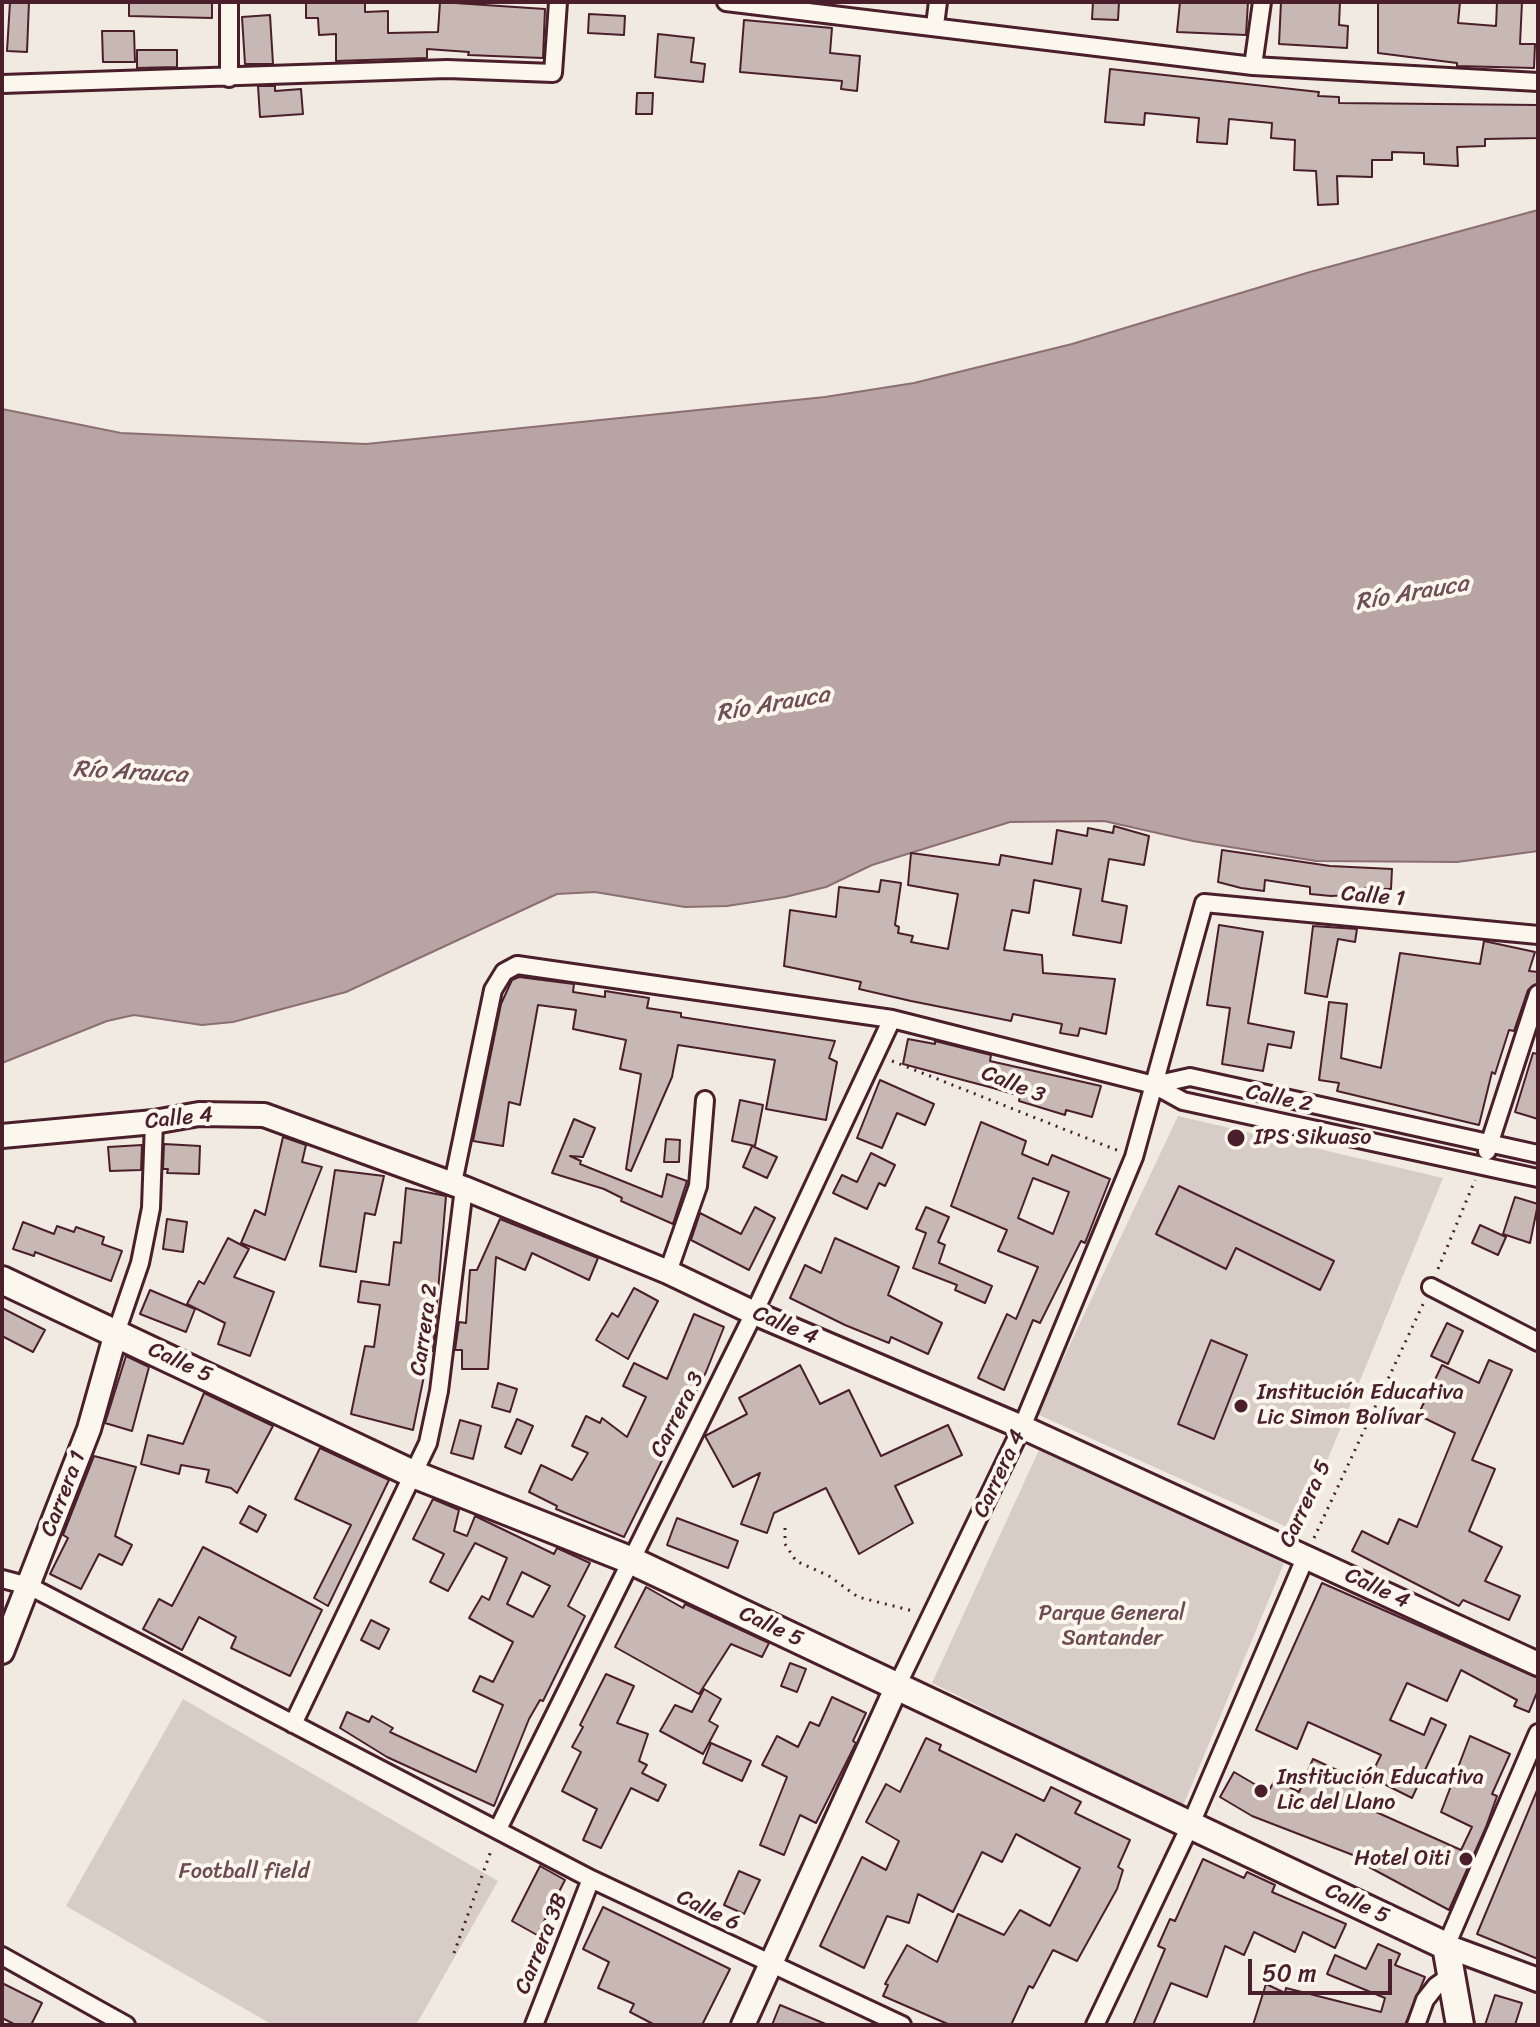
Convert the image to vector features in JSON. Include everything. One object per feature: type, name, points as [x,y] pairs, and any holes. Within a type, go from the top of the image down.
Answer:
[{"type":"main road","name":"Calle 5","points":[[2,1280],[413,1474],[630,1560],[1446,1946]]},
{"type":"main road","points":[[1446,1946],[1460,2025]]},
{"type":"street","points":[[229,2],[229,78]]},
{"type":"street","points":[[2,84],[447,69],[553,73],[558,2]]},
{"type":"street","points":[[726,2],[1253,66],[1538,82]]},
{"type":"street","points":[[935,25],[938,2]]},
{"type":"street","points":[[1253,66],[1262,2]]},
{"type":"street","name":"Calle 1","points":[[1204,903],[1538,935]]},
{"type":"street","name":"Carrera 4","points":[[743,2025],[897,1686],[1022,1427],[1134,1157],[1204,903]]},
{"type":"street","name":"Carrera 2","points":[[293,1724],[428,1443],[439,1391],[459,1186],[493,990],[504,972],[517,965],[892,1019]]},
{"type":"street","points":[[1482,1163],[1538,994]]},
{"type":"street","name":"Calle 2","points":[[892,1019],[1154,1085],[1183,1101],[1482,1163],[1538,1178]]},
{"type":"street","name":"Carrera 3","points":[[498,1829],[754,1313],[892,1019]]},
{"type":"street","name":"Calle 2","points":[[1154,1085],[1190,1077],[1538,1154]]},
{"type":"street","points":[[668,1272],[698,1186],[705,1100]]},
{"type":"street","name":"Calle 4","points":[[2,1136],[154,1122],[199,1114],[264,1115],[459,1186],[668,1272],[754,1313],[1022,1427],[1538,1664]]},
{"type":"street","points":[[116,1333],[140,1263],[151,1208],[154,1122]]},
{"type":"street","points":[[1431,1287],[1538,1342]]},
{"type":"street","name":"Carrera 1","points":[[2,1652],[89,1429],[116,1333]]},
{"type":"street","name":"Carrera 5","points":[[1095,2025],[1190,1826],[1306,1556]]},
{"type":"street","name":"Calle 6","points":[[2,1579],[29,1586],[591,1879],[902,2025]]},
{"type":"street","points":[[1446,1946],[1538,1733]]},
{"type":"street","name":"Carrera 3B","points":[[534,2025],[591,1879]]},
{"type":"street","name":"Calle 5","points":[[1446,1946],[1538,1980]]},
{"type":"street","points":[[2,1956],[103,2020],[126,2025]]},
{"type":"street","points":[[1416,2025],[1425,2000],[1436,1986],[1450,1976]]},
{"type":"path","name":"Calle 3","points":[[877,1055],[1134,1157]]},
{"type":"path","name":"Carrera 5","points":[[1306,1556],[1431,1287],[1482,1163]]},
{"type":"path","points":[[785,1528],[785,1544],[789,1552],[810,1569],[829,1576],[858,1597],[932,1616]]},
{"type":"path","points":[[454,1953],[498,1829]]},
{"type":"green space","points":[[1178,1116],[1443,1178],[1298,1532],[1037,1414]]},
{"type":"green space","name":"Parque General Santander","points":[[1039,1450],[1284,1563],[1183,1806],[932,1683]]},
{"type":"green space","name":"Football field","points":[[183,1699],[498,1881],[416,2025],[273,2025],[66,1906]]},
{"type":"water","name":"Río Arauca","points":[[1538,210],[1538,851],[1457,862],[1316,861],[1193,841],[1104,821],[1010,822],[872,865],[826,887],[785,897],[727,906],[685,907],[595,892],[557,894],[346,992],[233,1022],[202,1025],[134,1015],[107,1021],[2,1063],[2,409],[121,433],[366,444],[825,397],[914,383],[1072,344],[1310,272]]},
{"type":"building","points":[[10,2],[29,2],[27,52],[7,51]]},
{"type":"building","points":[[129,2],[212,2],[212,18],[129,16]]},
{"type":"building","points":[[306,2],[365,2],[365,12],[388,11],[388,33],[438,32],[440,2],[545,9],[543,58],[468,55],[469,52],[427,49],[427,58],[336,61],[336,34],[319,35],[318,18],[306,18]]},
{"type":"building","points":[[1093,2],[1119,2],[1118,20],[1092,19]]},
{"type":"building","points":[[1180,2],[1248,2],[1246,35],[1177,32]]},
{"type":"building","points":[[1281,2],[1340,2],[1339,25],[1348,26],[1347,48],[1279,44]]},
{"type":"building","points":[[1378,2],[1460,2],[1458,23],[1496,26],[1497,2],[1522,2],[1520,44],[1535,44],[1534,68],[1457,66],[1457,63],[1378,53]]},
{"type":"building","points":[[589,14],[625,16],[624,35],[588,33]]},
{"type":"building","points":[[270,15],[273,64],[245,64],[242,17]]},
{"type":"building","points":[[744,20],[832,28],[830,53],[860,56],[857,91],[841,89],[842,81],[740,72]]},
{"type":"building","points":[[102,31],[134,31],[135,62],[103,62]]},
{"type":"building","points":[[658,34],[694,38],[691,62],[705,64],[703,82],[655,77]]},
{"type":"building","points":[[137,50],[177,50],[177,67],[137,68]]},
{"type":"building","points":[[1110,69],[1319,92],[1318,96],[1339,97],[1339,103],[1538,105],[1538,138],[1485,139],[1485,146],[1457,147],[1458,166],[1424,164],[1424,153],[1392,152],[1392,160],[1372,160],[1372,177],[1337,176],[1338,204],[1318,205],[1316,171],[1294,170],[1295,140],[1271,138],[1272,123],[1229,119],[1227,144],[1197,142],[1199,118],[1145,113],[1144,125],[1105,122]]},
{"type":"building","points":[[258,86],[275,86],[275,91],[301,89],[303,114],[260,117]]},
{"type":"building","points":[[637,93],[653,93],[652,114],[636,114]]},
{"type":"building","points":[[1114,826],[1149,836],[1144,865],[1109,859],[1102,901],[1127,906],[1121,943],[1073,935],[1081,889],[1034,880],[1029,913],[1012,910],[1004,950],[1042,955],[1043,973],[1115,979],[1106,1034],[1080,1028],[1078,1036],[1060,1033],[1062,1024],[1013,1014],[1011,1021],[911,1001],[859,989],[861,982],[784,966],[790,910],[836,917],[839,887],[879,892],[881,880],[901,883],[895,925],[899,927],[898,933],[913,936],[911,942],[948,949],[958,894],[908,885],[911,853],[999,865],[1001,855],[1052,864],[1057,830],[1087,836],[1088,828],[1113,833]]},
{"type":"building","points":[[1222,850],[1330,866],[1392,869],[1391,889],[1349,888],[1349,895],[1331,896],[1310,894],[1310,887],[1265,880],[1264,891],[1241,888],[1218,882]]},
{"type":"building","points":[[1219,925],[1263,932],[1248,1023],[1294,1032],[1291,1048],[1268,1044],[1263,1071],[1222,1064],[1230,1008],[1207,1005]]},
{"type":"building","points":[[1313,926],[1357,929],[1355,942],[1338,939],[1327,997],[1305,993]]},
{"type":"building","points":[[1484,941],[1535,952],[1529,971],[1538,972],[1538,983],[1528,990],[1514,1031],[1509,1030],[1495,1074],[1492,1072],[1479,1125],[1337,1091],[1339,1083],[1319,1080],[1329,1002],[1347,1004],[1341,1058],[1381,1068],[1400,953],[1480,964]]},
{"type":"building","points":[[519,977],[574,984],[573,992],[605,997],[605,991],[649,998],[647,1008],[681,1013],[681,1017],[835,1041],[829,1058],[837,1062],[826,1120],[766,1109],[775,1060],[678,1045],[672,1077],[631,1171],[626,1169],[641,1074],[620,1069],[626,1040],[573,1029],[576,1010],[538,1005],[520,1105],[509,1102],[503,1146],[473,1141],[501,1004],[512,980]]},
{"type":"building","points":[[908,1039],[935,1044],[935,1041],[991,1055],[990,1061],[1101,1086],[1092,1117],[1066,1110],[1065,1115],[1019,1101],[1020,1096],[903,1064]]},
{"type":"building","points":[[1533,1053],[1538,1054],[1538,1119],[1515,1112]]},
{"type":"building","points":[[880,1080],[934,1104],[925,1125],[897,1113],[882,1148],[857,1138]]},
{"type":"building","points":[[740,1100],[763,1105],[755,1146],[732,1141]]},
{"type":"building","points":[[574,1119],[595,1128],[583,1157],[570,1156],[581,1161],[580,1164],[662,1197],[667,1174],[687,1181],[673,1224],[621,1201],[622,1198],[604,1189],[552,1173]]},
{"type":"building","points":[[981,1122],[1026,1141],[1022,1154],[1048,1165],[1052,1155],[1110,1179],[1085,1243],[1081,1241],[1040,1323],[1033,1320],[1004,1390],[978,1378],[1007,1314],[1016,1319],[1038,1267],[998,1251],[1007,1230],[951,1206]],"holes":[[[1033,1178],[1069,1192],[1053,1234],[1018,1218]]]},
{"type":"building","points":[[283,1137],[306,1145],[302,1162],[322,1167],[285,1260],[241,1243],[255,1210],[265,1215]]},
{"type":"building","points":[[666,1139],[680,1140],[679,1162],[664,1162]]},
{"type":"building","points":[[164,1144],[200,1146],[199,1174],[167,1173],[168,1169],[163,1169]]},
{"type":"building","points":[[142,1145],[141,1170],[110,1171],[108,1147]]},
{"type":"building","points":[[752,1146],[777,1157],[767,1178],[743,1167]]},
{"type":"building","points":[[871,1153],[895,1165],[885,1186],[879,1183],[867,1209],[833,1193],[842,1175],[857,1182]]},
{"type":"building","points":[[335,1170],[384,1176],[375,1215],[365,1213],[356,1272],[320,1266]]},
{"type":"building","points":[[1179,1186],[1334,1261],[1320,1290],[1236,1248],[1226,1269],[1156,1234]]},
{"type":"building","points":[[406,1188],[446,1196],[433,1351],[429,1351],[413,1430],[351,1414],[365,1346],[374,1347],[380,1305],[358,1302],[361,1281],[389,1285],[394,1242],[401,1243]]},
{"type":"building","points":[[1515,1197],[1538,1204],[1530,1243],[1503,1234]]},
{"type":"building","points":[[755,1207],[775,1218],[749,1270],[691,1240],[700,1213],[741,1234]]},
{"type":"building","points":[[926,1207],[949,1217],[938,1242],[945,1245],[939,1263],[992,1286],[985,1303],[955,1290],[957,1285],[913,1268],[926,1233],[916,1229]]},
{"type":"building","points":[[167,1219],[187,1222],[183,1252],[163,1249]]},
{"type":"building","points":[[500,1219],[598,1258],[589,1280],[532,1253],[525,1270],[496,1257],[488,1369],[462,1369],[462,1350],[455,1350],[459,1322],[466,1323],[470,1270],[477,1270]]},
{"type":"building","points":[[23,1222],[54,1234],[57,1226],[74,1232],[76,1227],[104,1237],[102,1244],[122,1251],[111,1281],[35,1252],[34,1256],[13,1249]]},
{"type":"building","points":[[1480,1225],[1506,1237],[1498,1255],[1472,1243]]},
{"type":"building","points":[[228,1238],[249,1249],[234,1277],[274,1292],[250,1356],[218,1344],[225,1323],[187,1304],[199,1281],[204,1284]]},
{"type":"building","points":[[835,1238],[899,1267],[888,1295],[942,1323],[928,1354],[891,1337],[889,1343],[790,1298],[805,1265],[821,1273]]},
{"type":"building","points":[[634,1288],[658,1301],[628,1359],[596,1340],[612,1313],[618,1317]]},
{"type":"building","points":[[150,1290],[195,1309],[186,1332],[140,1314]]},
{"type":"building","points":[[2,1308],[45,1330],[33,1352],[2,1336]]},
{"type":"building","points":[[694,1314],[724,1327],[706,1372],[624,1537],[556,1509],[557,1506],[529,1492],[541,1465],[572,1480],[588,1453],[572,1446],[586,1416],[600,1423],[602,1418],[627,1437],[646,1397],[623,1386],[634,1363],[667,1379]]},
{"type":"building","points":[[1447,1323],[1463,1331],[1448,1364],[1431,1356]]},
{"type":"building","points":[[1211,1340],[1247,1355],[1214,1439],[1178,1424]]},
{"type":"building","points":[[126,1356],[149,1367],[132,1431],[105,1423]]},
{"type":"building","points":[[1489,1360],[1512,1370],[1472,1460],[1495,1469],[1469,1531],[1502,1547],[1485,1581],[1520,1596],[1509,1620],[1463,1600],[1459,1606],[1352,1551],[1362,1531],[1388,1544],[1399,1519],[1417,1527],[1455,1433],[1418,1415],[1442,1365],[1479,1383]]},
{"type":"building","points":[[800,1365],[820,1404],[849,1390],[881,1456],[948,1425],[962,1455],[895,1486],[913,1523],[859,1554],[826,1488],[774,1513],[767,1533],[741,1524],[760,1473],[733,1487],[705,1436],[747,1414],[739,1398]]},
{"type":"building","points":[[498,1383],[517,1389],[510,1412],[492,1407]]},
{"type":"building","points":[[204,1393],[273,1426],[237,1493],[231,1488],[206,1482],[209,1470],[181,1465],[179,1474],[141,1464],[148,1435],[183,1444]]},
{"type":"building","points":[[517,1419],[533,1426],[521,1454],[505,1447]]},
{"type":"building","points":[[460,1420],[481,1426],[473,1459],[451,1453]]},
{"type":"building","points":[[320,1448],[389,1480],[328,1606],[314,1598],[351,1525],[295,1499]]},
{"type":"building","points":[[94,1456],[136,1467],[115,1536],[132,1545],[122,1565],[99,1554],[81,1589],[50,1574],[68,1538],[63,1535]]},
{"type":"building","points":[[433,1499],[459,1510],[454,1531],[467,1536],[475,1516],[554,1554],[557,1548],[590,1563],[568,1606],[585,1616],[543,1701],[540,1700],[529,1719],[494,1806],[387,1757],[340,1728],[347,1712],[369,1722],[372,1716],[393,1728],[390,1732],[476,1772],[503,1705],[473,1691],[480,1676],[493,1682],[513,1642],[469,1618],[482,1596],[489,1600],[507,1558],[475,1543],[448,1591],[430,1582],[444,1554],[413,1539]],"holes":[[[522,1572],[550,1586],[533,1617],[507,1604]]]},
{"type":"building","points":[[249,1506],[266,1515],[257,1532],[240,1523]]},
{"type":"building","points":[[677,1518],[738,1541],[728,1568],[667,1545]]},
{"type":"building","points":[[203,1547],[322,1610],[290,1676],[231,1648],[236,1637],[199,1617],[182,1650],[143,1629],[159,1599],[172,1606]]},
{"type":"building","points":[[1322,1583],[1538,1678],[1538,1690],[1529,1712],[1514,1706],[1517,1700],[1461,1670],[1447,1701],[1407,1683],[1390,1720],[1424,1735],[1431,1718],[1446,1725],[1412,1798],[1370,1777],[1381,1755],[1308,1722],[1297,1749],[1256,1730]]},
{"type":"building","points":[[646,1587],[683,1608],[685,1604],[769,1643],[762,1657],[731,1644],[699,1694],[615,1647]]},
{"type":"building","points":[[371,1620],[389,1629],[379,1649],[361,1640]]},
{"type":"building","points":[[790,1663],[806,1669],[797,1692],[781,1686]]},
{"type":"building","points":[[606,1674],[634,1686],[617,1723],[648,1734],[639,1761],[647,1765],[642,1773],[666,1785],[658,1801],[631,1788],[601,1848],[583,1840],[597,1809],[562,1791],[581,1752],[572,1747],[583,1727],[580,1725]]},
{"type":"building","points":[[704,1689],[721,1699],[709,1721],[718,1726],[703,1754],[660,1731],[675,1705],[692,1712]]},
{"type":"building","points":[[832,1697],[866,1713],[853,1741],[856,1743],[816,1823],[800,1815],[784,1855],[760,1845],[787,1777],[762,1765],[777,1736],[798,1747],[810,1722],[819,1726]]},
{"type":"building","points":[[1470,1736],[1510,1754],[1492,1794],[1497,1796],[1486,1827],[1449,1910],[1369,1867],[1371,1862],[1252,1816],[1220,1797],[1234,1772],[1268,1792],[1275,1780],[1299,1792],[1313,1759],[1365,1783],[1356,1803],[1461,1850],[1472,1827],[1441,1812]]},
{"type":"building","points":[[926,1738],[941,1745],[939,1750],[1044,1801],[1051,1787],[1081,1802],[1075,1813],[1130,1840],[1118,1867],[1123,1870],[1117,1889],[1077,1961],[1053,1950],[1033,1988],[1029,1986],[1011,2025],[950,2025],[883,1996],[888,1985],[885,1984],[907,1945],[937,1962],[958,1914],[1004,1935],[1020,1910],[1050,1926],[1080,1868],[1016,1834],[1002,1862],[982,1852],[953,1912],[918,1894],[909,1923],[887,1916],[864,1968],[820,1946],[862,1857],[886,1870],[899,1841],[866,1822],[886,1784],[900,1792]]},
{"type":"building","points":[[711,1743],[751,1761],[742,1781],[703,1763]]},
{"type":"building","points":[[1538,1788],[1538,1959],[1477,1934]]},
{"type":"building","points":[[1203,1859],[1244,1878],[1247,1872],[1275,1885],[1272,1892],[1346,1924],[1335,1948],[1303,1932],[1295,1952],[1254,1932],[1244,1955],[1225,1946],[1207,1997],[1171,1983],[1153,2025],[1133,2025],[1165,1949],[1158,1946],[1170,1919],[1175,1921]]},
{"type":"building","points":[[540,1866],[565,1880],[537,1935],[512,1921]]},
{"type":"building","points":[[739,1871],[760,1880],[744,1914],[724,1905]]},
{"type":"building","points":[[603,1907],[730,1969],[702,2025],[655,2025],[630,2012],[634,2004],[598,1988],[609,1962],[583,1949]]},
{"type":"building","points":[[1378,1944],[1400,1954],[1395,1965],[1425,1977],[1405,2025],[1253,2025],[1266,1984],[1285,1993],[1286,1988],[1381,2012],[1385,1998],[1327,1974],[1335,1955],[1366,1969]]},
{"type":"building","points":[[2,1983],[42,2003],[31,2025],[16,2025],[2,2018]]},
{"type":"building","points":[[1495,1995],[1522,2003],[1515,2025],[1485,2025]]},
{"type":"building","points":[[780,2005],[828,2025],[772,2025]]},
{"type":"place","name":"IPS Sikuaso","points":[[1236,1138]]},
{"type":"place","name":"Institución Educativa Lic Simon Bolívar","points":[[1241,1406]]},
{"type":"place","name":"Institución Educativa Lic del Llano","points":[[1261,1791]]},
{"type":"place","name":"Hotel Oiti","points":[[1466,1859]]}]
